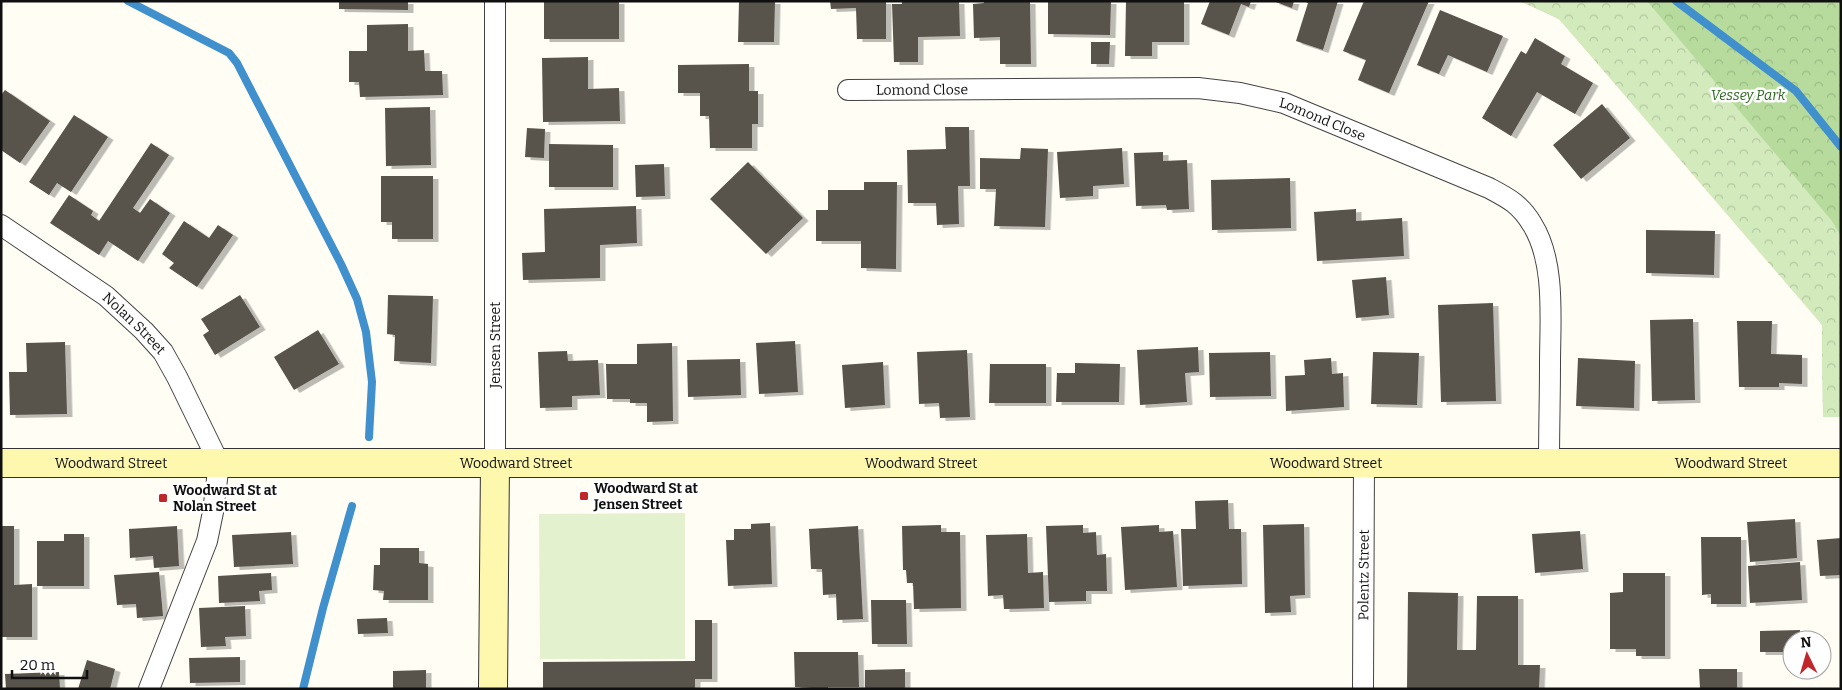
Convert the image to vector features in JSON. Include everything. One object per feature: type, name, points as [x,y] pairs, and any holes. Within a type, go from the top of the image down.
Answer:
[{"type":"street","name":"Jensen Street","points":[[494,689],[495,1]]},
{"type":"street","name":"Lomond Close","points":[[848,90],[1198,88],[1240,93],[1284,103],[1489,188],[1514,201],[1532,224],[1544,252],[1549,282],[1549,462]]},
{"type":"street","name":"Nolan Street","points":[[1,225],[106,296],[144,331],[163,352],[219,463]]},
{"type":"street","name":"Polentz Street","points":[[1363,689],[1364,462]]},
{"type":"street","name":"Woodward Street","points":[[1,463],[1841,463]]},
{"type":"street","points":[[148,689],[207,541],[213,512],[219,463]]},
{"type":"green space","name":"Vessey Park","points":[[1520,1],[1841,1],[1841,417],[1823,417],[1822,325],[1791,283],[1559,19]]},
{"type":"green space","name":"Vessey Park","points":[[1520,1],[1647,1],[1832,221],[1841,236],[1841,417],[1823,417],[1822,325],[1559,19]]},
{"type":"green space","points":[[685,513],[685,659],[540,659],[539,514]]},
{"type":"building","points":[[339,1],[408,1],[408,10],[339,9]]},
{"type":"building","points":[[544,1],[619,1],[619,39],[544,39]]},
{"type":"building","points":[[739,1],[775,1],[774,42],[738,42]]},
{"type":"building","points":[[830,1],[886,1],[886,39],[857,39],[856,8],[831,9]]},
{"type":"building","points":[[902,1],[959,1],[960,36],[918,37],[918,62],[894,62],[892,4],[902,4]]},
{"type":"building","points":[[984,1],[1030,1],[1031,64],[1000,64],[1000,37],[974,38],[973,4],[984,3]]},
{"type":"building","points":[[1048,1],[1111,1],[1110,35],[1048,34]]},
{"type":"building","points":[[1126,1],[1184,1],[1184,42],[1152,42],[1152,56],[1125,56]]},
{"type":"building","points":[[1210,1],[1251,1],[1249,7],[1241,4],[1229,35],[1201,24]]},
{"type":"building","points":[[1273,1],[1294,1],[1292,8]]},
{"type":"building","points":[[1303,1],[1338,1],[1323,50],[1296,41],[1308,3]]},
{"type":"building","points":[[1364,1],[1429,1],[1389,93],[1358,80],[1366,60],[1343,51]]},
{"type":"building","points":[[1440,10],[1503,36],[1487,72],[1448,55],[1439,74],[1417,65]]},
{"type":"building","points":[[408,24],[408,51],[424,50],[425,71],[442,71],[443,95],[360,97],[359,82],[349,82],[349,51],[367,51],[367,25]]},
{"type":"building","points":[[1535,38],[1565,56],[1561,64],[1593,83],[1575,114],[1537,92],[1511,136],[1482,118],[1521,51],[1526,54]]},
{"type":"building","points":[[1091,42],[1110,42],[1109,64],[1091,64]]},
{"type":"building","points":[[588,57],[588,89],[619,88],[620,121],[543,122],[542,58]]},
{"type":"building","points":[[749,64],[749,91],[758,91],[758,124],[752,124],[752,148],[710,148],[709,116],[700,116],[700,93],[678,93],[678,65]]},
{"type":"building","points":[[5,90],[50,121],[20,163],[1,150],[1,95]]},
{"type":"building","points":[[1602,104],[1630,138],[1581,179],[1553,145]]},
{"type":"building","points":[[430,107],[431,165],[386,166],[385,108]]},
{"type":"building","points":[[74,115],[108,137],[71,192],[57,183],[49,195],[29,182]]},
{"type":"building","points":[[945,127],[969,127],[970,186],[958,186],[959,224],[937,225],[936,203],[908,203],[907,150],[946,149]]},
{"type":"building","points":[[527,128],[545,129],[544,158],[525,157]]},
{"type":"building","points":[[151,143],[169,155],[133,208],[140,213],[150,199],[170,213],[138,261],[108,241],[99,255],[50,223],[69,195],[93,211],[91,215],[99,221]]},
{"type":"building","points":[[549,144],[613,145],[613,187],[549,187]]},
{"type":"building","points":[[1021,148],[1048,149],[1045,227],[994,226],[996,189],[980,189],[980,158],[1020,159]]},
{"type":"building","points":[[1122,148],[1124,184],[1093,186],[1093,196],[1060,198],[1057,152]]},
{"type":"building","points":[[1163,152],[1163,161],[1187,160],[1189,209],[1167,210],[1166,205],[1136,206],[1134,153]]},
{"type":"building","points":[[748,162],[803,218],[766,254],[710,199]]},
{"type":"building","points":[[664,164],[665,196],[636,197],[635,165]]},
{"type":"building","points":[[381,176],[433,176],[433,239],[392,239],[392,222],[381,222]]},
{"type":"building","points":[[1290,178],[1291,228],[1212,230],[1211,180]]},
{"type":"building","points":[[864,182],[897,182],[896,269],[861,268],[861,241],[816,241],[816,210],[828,210],[828,190],[864,190]]},
{"type":"building","points":[[636,206],[637,243],[600,245],[600,278],[523,280],[522,253],[545,252],[544,209]]},
{"type":"building","points":[[1356,209],[1356,221],[1402,218],[1404,256],[1317,261],[1314,212]]},
{"type":"building","points":[[184,221],[209,238],[218,225],[233,235],[197,287],[169,268],[174,263],[162,254]]},
{"type":"building","points":[[1646,230],[1715,231],[1714,275],[1646,273]]},
{"type":"building","points":[[1386,277],[1389,315],[1356,318],[1352,280]]},
{"type":"building","points":[[240,295],[260,327],[215,355],[203,335],[209,331],[201,319]]},
{"type":"building","points":[[388,295],[433,296],[431,363],[394,361],[395,335],[387,334]]},
{"type":"building","points":[[1493,303],[1496,401],[1441,402],[1438,305]]},
{"type":"building","points":[[1693,319],[1695,400],[1652,401],[1650,320]]},
{"type":"building","points":[[1737,321],[1772,321],[1771,354],[1802,355],[1802,384],[1779,383],[1779,387],[1739,387]]},
{"type":"building","points":[[318,330],[339,364],[294,390],[274,357]]},
{"type":"building","points":[[795,341],[798,392],[759,394],[756,343]]},
{"type":"building","points":[[65,342],[67,414],[10,415],[9,372],[27,372],[26,343]]},
{"type":"building","points":[[672,343],[673,421],[647,422],[647,403],[630,403],[630,399],[607,399],[606,364],[637,364],[637,344]]},
{"type":"building","points":[[1198,347],[1199,372],[1185,373],[1187,402],[1140,405],[1137,350]]},
{"type":"building","points":[[967,350],[970,417],[940,418],[939,403],[919,404],[917,352]]},
{"type":"building","points":[[567,351],[568,361],[598,360],[600,395],[572,396],[572,407],[540,408],[538,352]]},
{"type":"building","points":[[1270,352],[1271,396],[1210,397],[1209,353]]},
{"type":"building","points":[[1373,352],[1419,353],[1417,405],[1371,404]]},
{"type":"building","points":[[1331,358],[1332,374],[1343,373],[1344,407],[1286,411],[1285,376],[1305,375],[1304,360]]},
{"type":"building","points":[[1578,358],[1635,361],[1634,408],[1576,406]]},
{"type":"building","points":[[740,359],[741,395],[688,397],[687,360]]},
{"type":"building","points":[[883,362],[885,405],[845,408],[842,365]]},
{"type":"building","points":[[1075,363],[1120,364],[1119,402],[1056,402],[1057,373],[1075,373]]},
{"type":"building","points":[[990,364],[1046,364],[1046,403],[989,403]]},
{"type":"building","points":[[1228,500],[1229,529],[1241,529],[1242,584],[1183,586],[1181,529],[1196,529],[1195,501]]},
{"type":"building","points":[[1795,519],[1797,558],[1750,562],[1747,522]]},
{"type":"building","points":[[770,523],[772,584],[728,586],[726,540],[734,540],[734,529],[751,529],[751,524]]},
{"type":"building","points":[[1304,524],[1305,595],[1290,596],[1291,612],[1265,613],[1263,525]]},
{"type":"building","points":[[941,525],[941,532],[960,532],[961,608],[914,609],[913,583],[907,583],[906,570],[903,570],[902,526]]},
{"type":"building","points":[[1083,525],[1083,533],[1096,532],[1097,555],[1106,554],[1107,591],[1086,591],[1086,601],[1049,602],[1046,526]]},
{"type":"building","points":[[1159,525],[1159,532],[1173,531],[1177,587],[1125,590],[1121,527]]},
{"type":"building","points":[[1,526],[14,526],[14,585],[32,584],[32,637],[1,637]]},
{"type":"building","points":[[177,526],[179,566],[154,568],[153,556],[130,558],[129,529]]},
{"type":"building","points":[[858,526],[863,619],[837,620],[836,594],[823,595],[822,569],[811,569],[809,529]]},
{"type":"building","points":[[1580,531],[1583,569],[1535,573],[1532,534]]},
{"type":"building","points":[[291,532],[293,564],[234,567],[232,535]]},
{"type":"building","points":[[64,534],[84,534],[84,586],[37,586],[37,541],[64,541]]},
{"type":"building","points":[[1027,534],[1028,573],[1043,572],[1044,608],[1004,609],[1003,595],[988,596],[986,535]]},
{"type":"building","points":[[1701,537],[1741,537],[1741,604],[1711,604],[1711,594],[1702,595]]},
{"type":"building","points":[[1841,538],[1841,575],[1820,576],[1817,540]]},
{"type":"building","points":[[380,548],[419,548],[419,563],[428,564],[428,600],[383,600],[384,591],[373,590],[374,565],[380,565]]},
{"type":"building","points":[[1800,562],[1802,600],[1750,603],[1748,566]]},
{"type":"building","points":[[159,572],[163,616],[137,618],[136,604],[117,605],[114,575]]},
{"type":"building","points":[[271,573],[272,590],[259,591],[260,601],[219,603],[218,576]]},
{"type":"building","points":[[1623,573],[1665,573],[1665,656],[1636,656],[1636,649],[1610,649],[1610,593],[1623,592]]},
{"type":"building","points":[[1408,592],[1458,593],[1457,650],[1476,650],[1477,596],[1518,596],[1518,665],[1540,665],[1539,689],[1407,689]]},
{"type":"building","points":[[871,600],[906,600],[907,644],[872,644]]},
{"type":"building","points":[[245,606],[246,636],[225,637],[226,646],[201,647],[199,608]]},
{"type":"building","points":[[387,618],[388,633],[358,634],[357,619]]},
{"type":"building","points":[[695,620],[712,620],[712,679],[695,679],[695,689],[543,689],[543,662],[695,661]]},
{"type":"building","points":[[1782,630],[1782,652],[1760,652],[1760,631]]},
{"type":"building","points":[[794,652],[858,652],[859,687],[828,687],[828,689],[795,687]]},
{"type":"building","points":[[240,657],[240,682],[190,683],[189,658]]},
{"type":"building","points":[[87,660],[115,669],[110,689],[78,689]]},
{"type":"building","points":[[905,669],[905,689],[865,689],[865,670]]},
{"type":"building","points":[[1699,669],[1737,669],[1737,689],[1700,689]]},
{"type":"building","points":[[426,670],[426,689],[393,689],[393,671]]},
{"type":"building","points":[[59,672],[60,689],[6,689],[5,674]]},
{"type":"waterway","points":[[128,1],[229,53],[237,63],[341,264],[357,299],[366,332],[372,382],[369,437]]},
{"type":"waterway","points":[[1676,1],[1796,91],[1841,147]]},
{"type":"waterway","points":[[303,689],[323,608],[352,506]]},
{"type":"place","name":"Woodward St at Jensen Street","points":[[584,496]]},
{"type":"place","name":"Woodward St at Nolan Street","points":[[163,498]]}]
